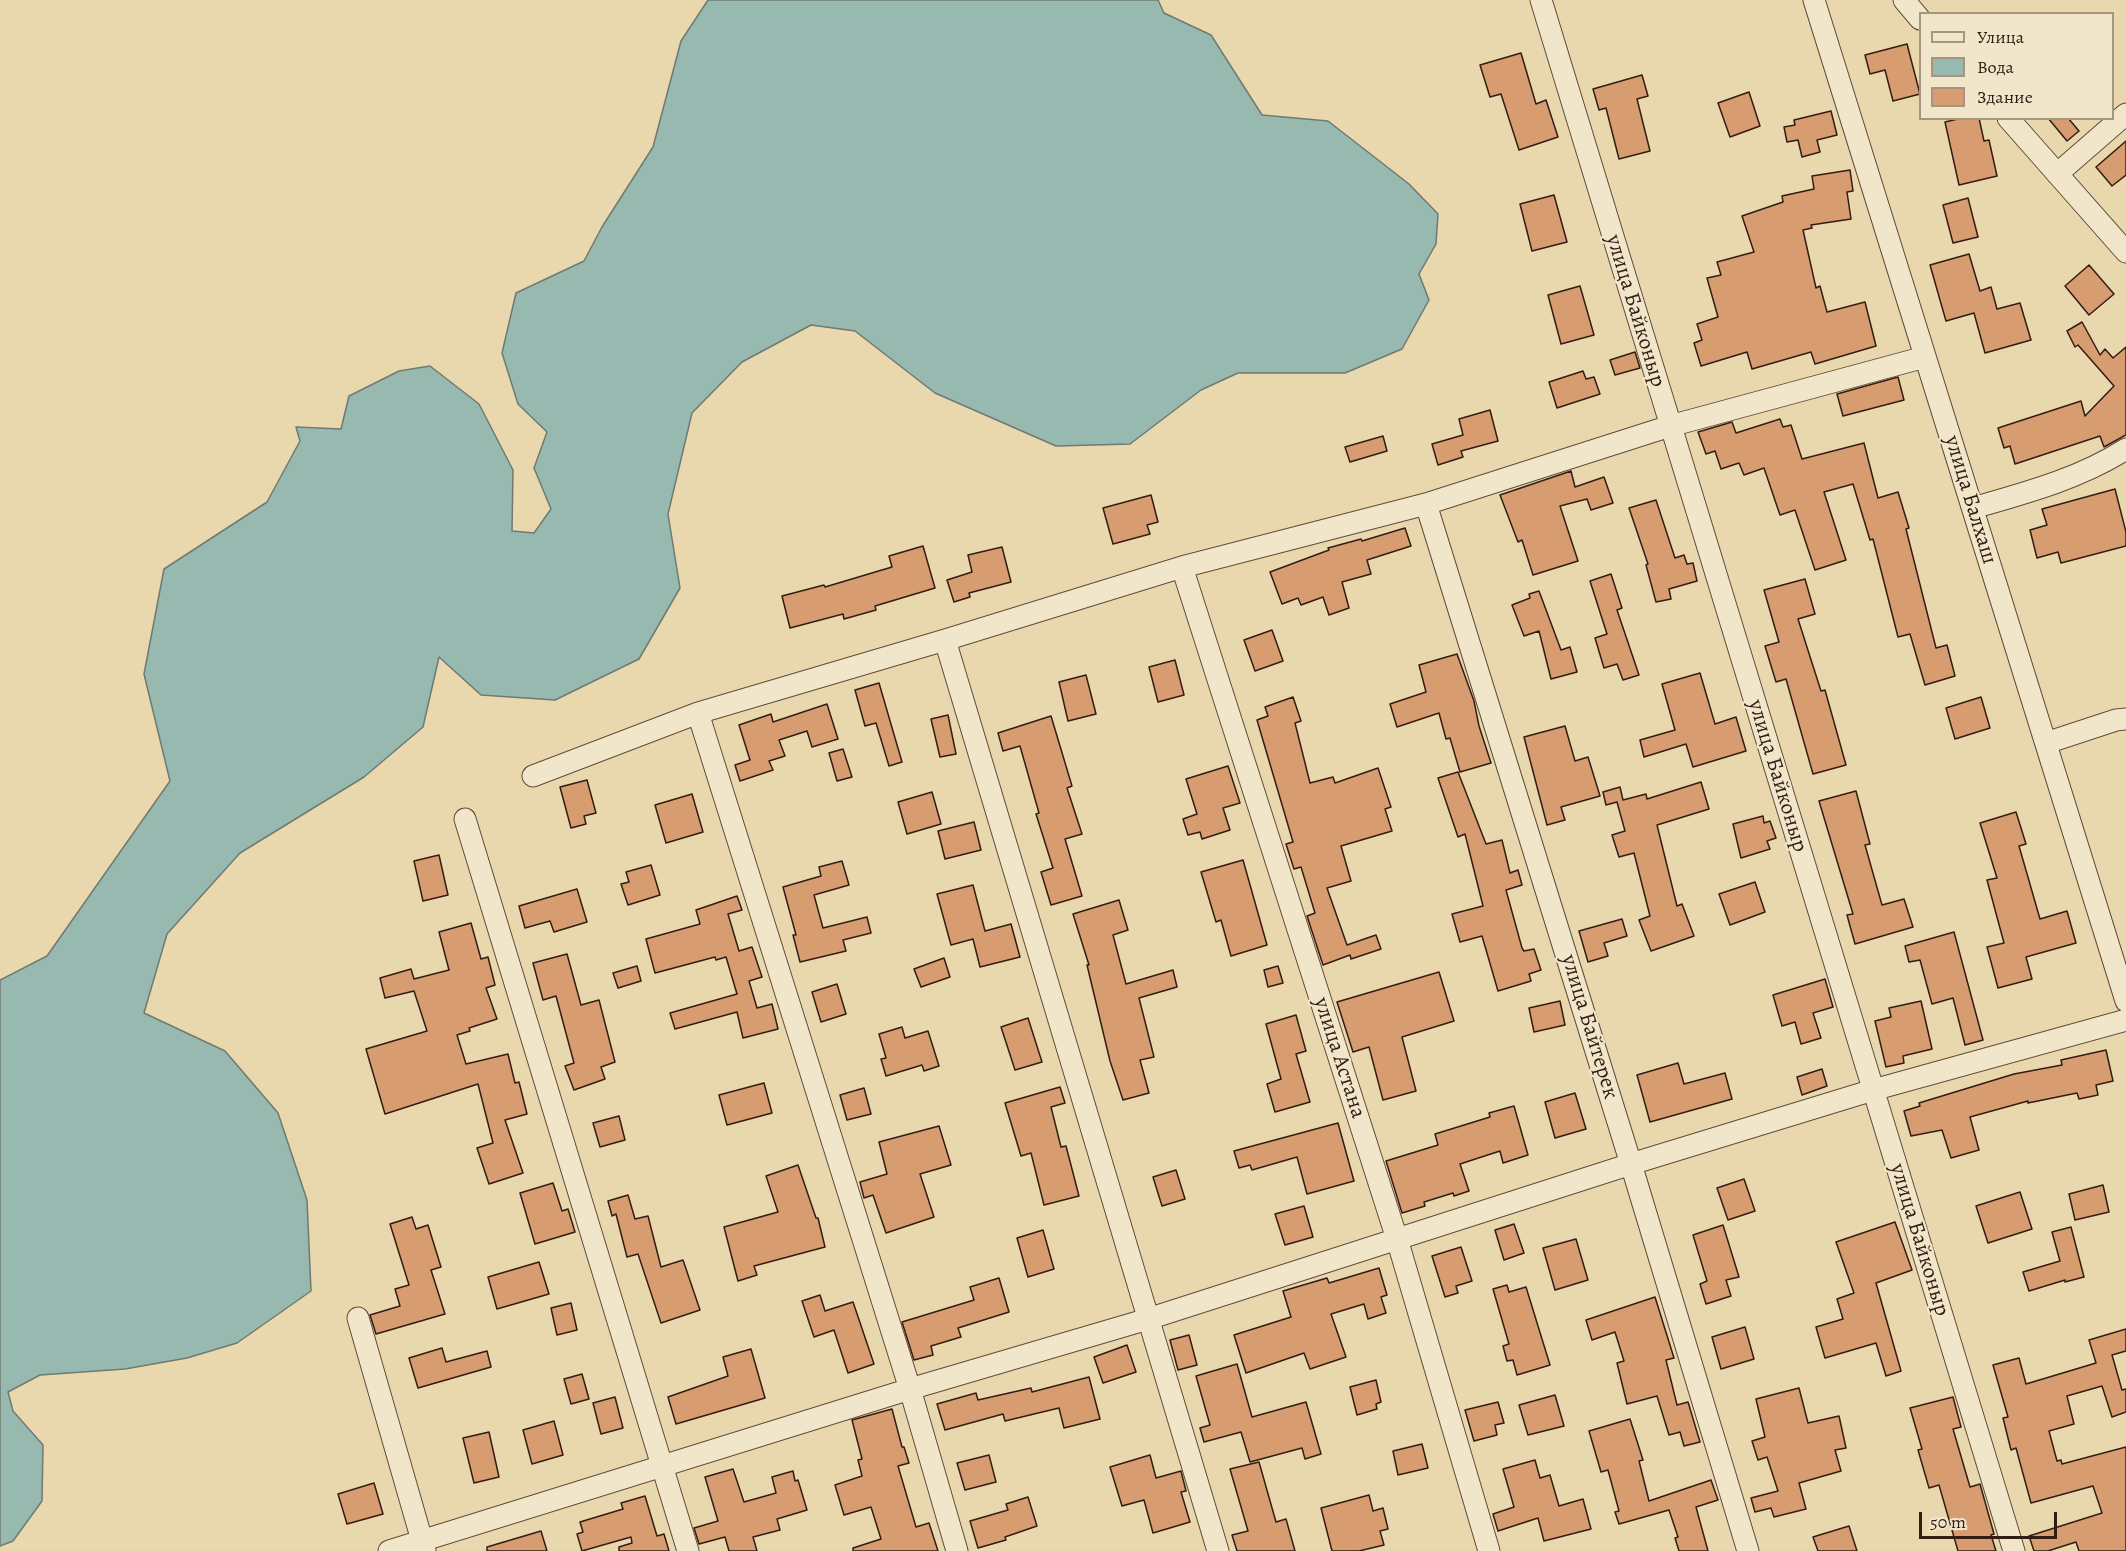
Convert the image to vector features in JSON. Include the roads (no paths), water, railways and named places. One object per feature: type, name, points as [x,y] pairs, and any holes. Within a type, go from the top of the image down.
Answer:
[{"type":"street","name":"улица Байконыр","points":[[1541,0],[2014,1551]]},
{"type":"street","name":"улица Балхаш","points":[[1814,0],[2126,1001]]},
{"type":"street","points":[[1904,0],[1919,18]]},
{"type":"street","points":[[2057,174],[2126,114]]},
{"type":"street","points":[[2010,120],[2126,252]]},
{"type":"street","points":[[533,776],[698,713],[1182,567],[1426,504],[1670,426],[1925,357]]},
{"type":"street","points":[[1972,508],[2051,485],[2106,462],[2126,449]]},
{"type":"street","name":"улица Байтерек","points":[[1426,504],[1631,1164],[1748,1551]]},
{"type":"street","name":"улица Астана","points":[[1182,567],[1397,1239],[1489,1551]]},
{"type":"street","points":[[945,640],[1218,1551]]},
{"type":"street","points":[[698,713],[910,1389],[957,1551]]},
{"type":"street","points":[[2046,743],[2115,720],[2126,719]]},
{"type":"street","points":[[465,819],[664,1466],[688,1551]]},
{"type":"street","points":[[389,1551],[424,1546],[664,1466],[910,1389],[1148,1319],[1631,1164],[1873,1090],[2126,1020]]},
{"type":"street","points":[[358,1318],[424,1546]]},
{"type":"water","points":[[708,0],[1158,0],[1164,13],[1211,35],[1262,115],[1328,121],[1409,184],[1438,214],[1436,244],[1419,274],[1429,300],[1402,349],[1345,373],[1238,373],[1201,390],[1130,444],[1056,446],[935,393],[855,331],[811,325],[742,362],[692,413],[668,514],[680,588],[639,659],[555,700],[481,695],[439,657],[423,727],[364,777],[240,853],[167,934],[144,1013],[225,1051],[278,1113],[307,1200],[311,1291],[237,1343],[187,1358],[125,1369],[40,1375],[8,1392],[13,1411],[43,1445],[42,1501],[13,1541],[0,1546],[0,980],[47,956],[170,781],[144,674],[164,569],[267,502],[300,441],[296,427],[341,429],[349,396],[399,371],[430,366],[479,404],[513,470],[512,531],[534,533],[551,509],[534,468],[547,432],[518,404],[502,353],[516,293],[584,261],[602,227],[653,147],[681,41]]}]
